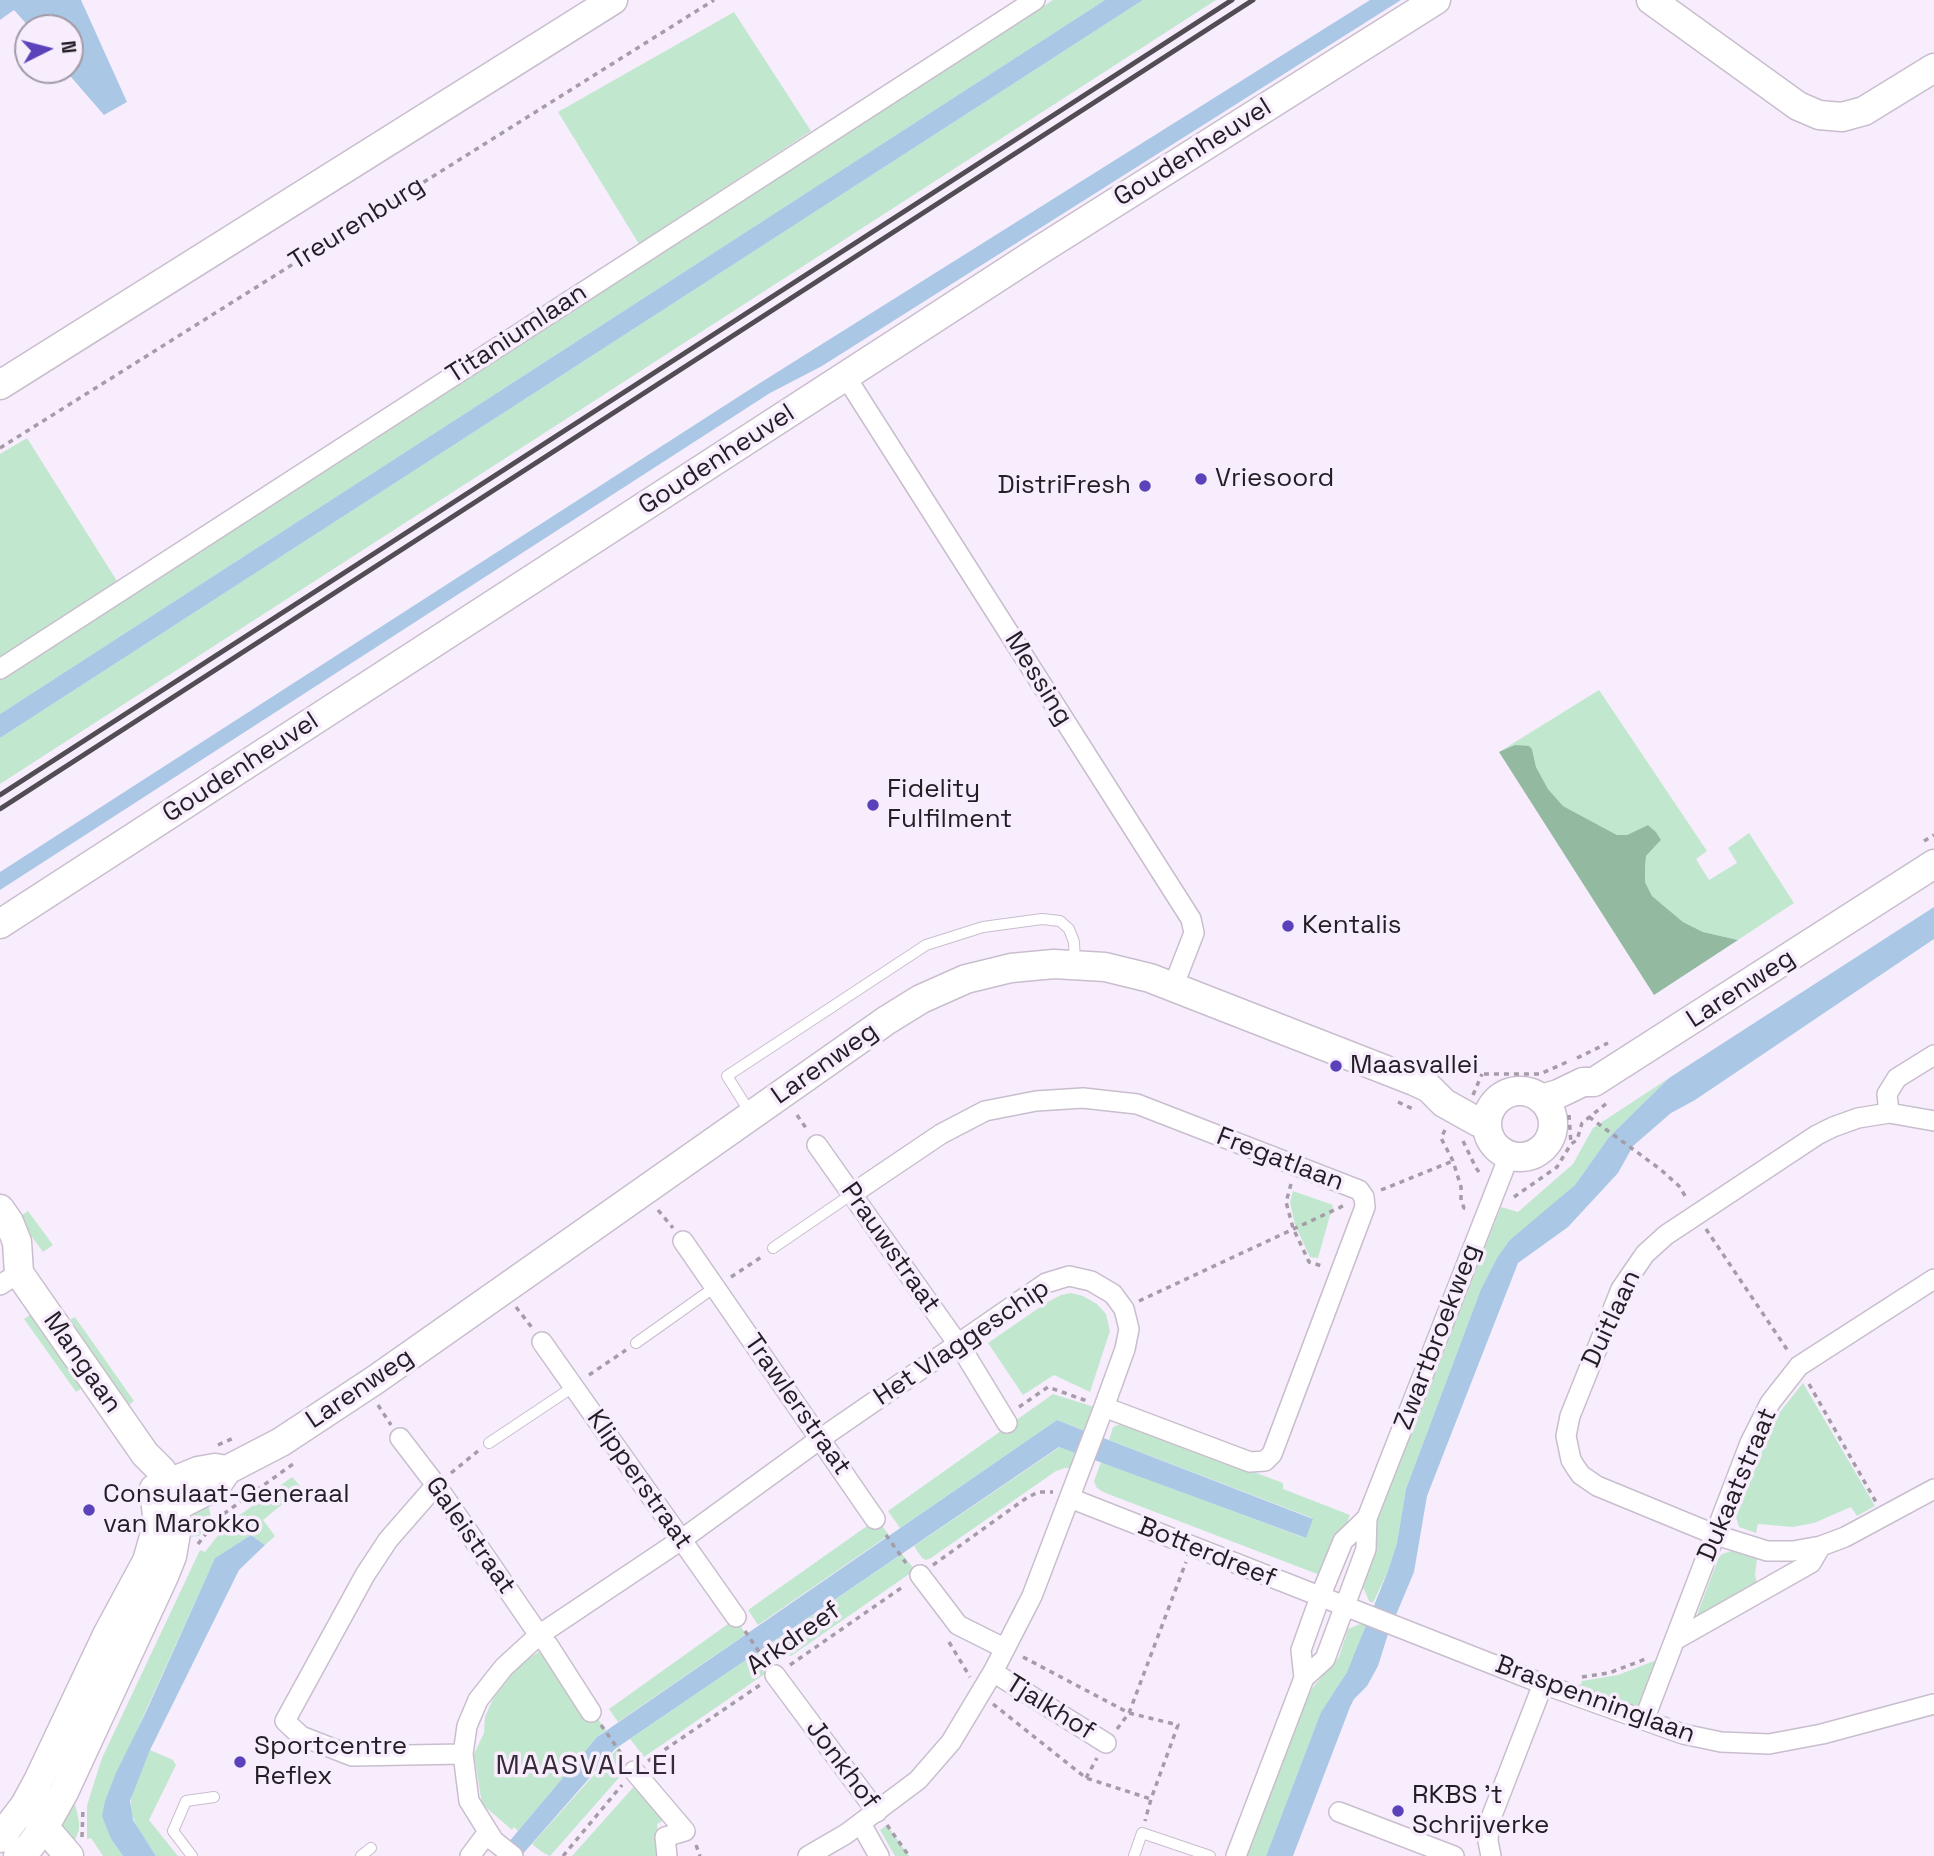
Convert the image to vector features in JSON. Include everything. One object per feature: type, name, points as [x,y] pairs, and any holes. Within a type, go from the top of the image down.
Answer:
[{"type":"street","name":"Treurenburg","points":[[0,385],[614,0]]},
{"type":"street","name":"Titaniumlaan","points":[[0,669],[1035,0]]},
{"type":"street","name":"Goudenheuvel","points":[[0,924],[1097,213],[1436,0]]},
{"type":"street","points":[[1651,0],[1798,106],[1819,115],[1842,117],[1864,111],[1934,68]]},
{"type":"street","name":"Messing","points":[[846,377],[1191,919],[1194,933],[1173,987]]},
{"type":"street","name":"Larenweg","points":[[1547,1111],[1589,1093],[1600,1093],[1934,864]]},
{"type":"street","name":"Larenweg","points":[[164,1497],[219,1482],[227,1470],[281,1442],[375,1380],[887,1020],[940,990],[966,979],[1011,968],[1075,964],[1122,971],[1173,987],[1342,1052],[1425,1100],[1444,1103],[1478,1122],[1491,1115]]},
{"type":"street","points":[[1889,1113],[1887,1094],[1897,1078],[1934,1055]]},
{"type":"street","points":[[1517,1092],[1530,1093],[1547,1111],[1545,1146],[1535,1154],[1509,1156],[1493,1144],[1491,1115],[1504,1096],[1517,1092]]},
{"type":"street","name":"Fregatlaan","points":[[852,1194],[941,1133],[985,1111],[1036,1101],[1083,1098],[1137,1104],[1359,1190],[1364,1197],[1365,1207],[1272,1454],[1265,1461],[1251,1462],[1101,1415]]},
{"type":"street","name":"Duitlaan","points":[[1821,1546],[1793,1552],[1767,1551],[1716,1535],[1597,1486],[1581,1475],[1571,1460],[1566,1436],[1570,1416],[1621,1289],[1645,1254],[1666,1235],[1817,1135],[1858,1118],[1889,1113],[1934,1121]]},
{"type":"street","name":"Prauwstraat","points":[[817,1145],[1011,1416]]},
{"type":"street","name":"Zwartbroekweg","points":[[1236,1856],[1304,1678],[1325,1659],[1366,1549],[1367,1518],[1509,1156]]},
{"type":"street","name":"Mangaan","points":[[0,1209],[17,1242],[6,1274],[145,1454],[162,1471],[164,1497]]},
{"type":"street","name":"Trawlerstraat","points":[[683,1241],[875,1518]]},
{"type":"street","name":"Het Vlaggeschip","points":[[513,1856],[491,1837],[469,1801],[463,1754],[467,1726],[478,1700],[504,1667],[538,1635],[681,1539],[1046,1283],[1069,1276],[1091,1281],[1113,1294],[1124,1309]]},
{"type":"street","name":"Dukaatstraat","points":[[1644,1720],[1750,1443],[1770,1404],[1799,1366],[1934,1279]]},
{"type":"street","points":[[808,1856],[861,1824],[918,1780],[943,1751],[981,1694],[1032,1596],[1101,1415],[1127,1339],[1129,1329],[1124,1309]]},
{"type":"street","name":"Klipperstraat","points":[[542,1342],[736,1617]]},
{"type":"street","name":"Galeistraat","points":[[400,1438],[436,1485],[538,1635]]},
{"type":"street","points":[[436,1485],[388,1540],[365,1576],[285,1721],[301,1736],[352,1756],[463,1754]]},
{"type":"street","name":"Botterdreef","points":[[1073,1489],[1192,1547],[1345,1607]]},
{"type":"street","points":[[1675,1640],[1811,1563],[1821,1546],[1846,1537],[1934,1489]]},
{"type":"street","points":[[72,1850],[33,1846],[13,1821],[147,1561],[164,1497]]},
{"type":"street","points":[[33,1846],[64,1792],[164,1576],[176,1539],[164,1497]]},
{"type":"street","name":"Zwartbroekweg","points":[[1304,1678],[1301,1650],[1320,1597],[1343,1541],[1367,1518]]},
{"type":"street","name":"Tjalkhof","points":[[915,1572],[958,1625],[1004,1648]]},
{"type":"street","name":"Braspenninglaan","points":[[1345,1607],[1543,1684],[1683,1734],[1721,1742],[1769,1744],[1822,1734],[1934,1704]]},
{"type":"street","points":[[538,1635],[591,1712]]},
{"type":"street","name":"Jonkhof","points":[[772,1670],[877,1812]]},
{"type":"street","name":"Tjalkhof","points":[[993,1672],[1106,1743]]},
{"type":"street","points":[[1491,1856],[1489,1823],[1543,1684]]},
{"type":"street","points":[[634,1771],[685,1830],[665,1837],[667,1856]]},
{"type":"street","points":[[1339,1812],[1454,1856]]},
{"type":"street","name":"Jonkhof","points":[[861,1824],[879,1856]]},
{"type":"street","points":[[470,1856],[491,1837]]},
{"type":"lane","points":[[752,1115],[727,1076],[926,946],[983,927],[1042,919],[1060,921],[1069,929],[1075,964]]},
{"type":"lane","points":[[773,1248],[852,1194]]},
{"type":"lane","points":[[636,1343],[715,1287]]},
{"type":"lane","points":[[489,1443],[573,1387]]},
{"type":"lane","points":[[192,1856],[173,1831],[186,1801],[214,1797]]},
{"type":"lane","points":[[1134,1856],[1142,1833],[1210,1856]]},
{"type":"lane","points":[[361,1856],[371,1848]]},
{"type":"path","name":"Treurenburg","points":[[0,448],[714,0]]},
{"type":"path","points":[[1524,1191],[1557,1167],[1571,1144],[1577,1140],[1600,1093]]},
{"type":"path","points":[[1396,1101],[1425,1100]]},
{"type":"path","points":[[1589,1116],[1679,1186],[1792,1356]]},
{"type":"path","points":[[1448,1126],[1441,1138],[1453,1160],[1464,1208],[1486,1215]]},
{"type":"path","points":[[1124,1309],[1293,1228],[1453,1160]]},
{"type":"path","points":[[1297,1167],[1286,1202],[1293,1228],[1308,1262],[1340,1273]]},
{"type":"path","points":[[657,1208],[683,1241]]},
{"type":"path","points":[[715,1287],[773,1248]]},
{"type":"path","points":[[515,1306],[542,1342]]},
{"type":"path","points":[[573,1387],[636,1343]]},
{"type":"path","points":[[1807,1380],[1884,1516]]},
{"type":"path","points":[[1011,1416],[1048,1387],[1101,1415]]},
{"type":"path","points":[[377,1404],[388,1397]]},
{"type":"path","points":[[436,1485],[489,1443]]},
{"type":"path","points":[[199,1542],[218,1518],[301,1458]]},
{"type":"path","name":"Arkdreef","points":[[563,1856],[634,1771],[772,1670],[1025,1499],[1038,1492],[1073,1489]]},
{"type":"path","points":[[875,1518],[915,1572]]},
{"type":"path","points":[[1086,1779],[1106,1743],[1129,1713],[1192,1547]]},
{"type":"path","points":[[736,1617],[772,1670]]},
{"type":"path","points":[[958,1625],[948,1640],[981,1694],[1086,1779],[1151,1799]]},
{"type":"path","points":[[1543,1684],[1558,1677],[1593,1676],[1622,1668],[1652,1657],[1675,1640]]},
{"type":"path","points":[[1004,1648],[1129,1713],[1178,1725],[1151,1799],[1142,1833]]},
{"type":"path","points":[[591,1712],[634,1771]]},
{"type":"path","points":[[72,1850],[82,1840],[83,1807]]},
{"type":"path","name":"Jonkhof","points":[[877,1812],[909,1856]]},
{"type":"green space","points":[[1053,0],[1105,0],[0,714],[0,680]]},
{"type":"green space","points":[[1143,0],[1216,0],[0,784],[0,738]]},
{"type":"green space","points":[[734,12],[811,131],[639,244],[558,112]]},
{"type":"green space","points":[[27,438],[117,581],[0,657],[0,454]]},
{"type":"green space","points":[[1599,690],[1707,851],[1696,859],[1709,880],[1737,863],[1728,848],[1749,833],[1794,903],[1738,940],[1703,932],[1683,922],[1652,896],[1645,882],[1646,856],[1661,840],[1656,832],[1648,825],[1627,835],[1617,835],[1563,806],[1548,789],[1536,767],[1532,749],[1499,752]]},
{"type":"green space","points":[[1515,745],[1529,746],[1532,749],[1536,767],[1548,789],[1563,806],[1617,835],[1627,835],[1648,825],[1661,840],[1646,856],[1645,882],[1652,896],[1683,922],[1703,932],[1738,940],[1654,995],[1499,752]]},
{"type":"green space","points":[[1669,1078],[1609,1137],[1575,1185],[1497,1258],[1481,1289],[1406,1489],[1397,1543],[1388,1571],[1373,1603],[1369,1601],[1363,1587],[1378,1518],[1501,1207],[1518,1212],[1573,1164],[1593,1128]]},
{"type":"green space","points":[[1293,1191],[1333,1205],[1318,1258],[1310,1257],[1295,1225],[1290,1202]]},
{"type":"green space","points":[[28,1211],[53,1245],[43,1252],[18,1218]]},
{"type":"green space","points":[[1071,1293],[1097,1304],[1106,1314],[1110,1331],[1090,1392],[1054,1375],[1023,1395],[988,1343],[1046,1303]]},
{"type":"green space","points":[[34,1312],[85,1386],[76,1392],[24,1319]]},
{"type":"green space","points":[[75,1317],[134,1401],[126,1407],[66,1322]]},
{"type":"green space","points":[[1803,1383],[1875,1506],[1857,1516],[1851,1507],[1814,1523],[1793,1527],[1758,1524],[1756,1533],[1739,1527],[1736,1517],[1772,1426]]},
{"type":"green space","points":[[1053,1394],[1101,1409],[1092,1433],[1057,1420],[900,1528],[888,1511]]},
{"type":"green space","points":[[1123,1423],[1283,1483],[1283,1489],[1350,1515],[1325,1577],[1096,1487],[1094,1481],[1101,1462],[1305,1538],[1312,1518],[1109,1440],[1113,1427]]},
{"type":"green space","points":[[1060,1447],[1084,1456],[1079,1468],[1056,1471],[931,1558],[922,1558],[914,1546]]},
{"type":"green space","points":[[292,1477],[302,1488],[263,1520],[275,1536],[265,1545],[251,1535],[215,1558],[105,1801],[111,1839],[123,1856],[103,1856],[91,1838],[87,1839],[87,1806],[93,1786],[102,1758],[200,1550],[205,1552],[226,1525]]},
{"type":"green space","points":[[207,1501],[212,1520],[199,1536],[189,1537],[187,1526],[191,1517],[195,1510]]},
{"type":"green space","points":[[877,1519],[889,1535],[758,1625],[748,1610]]},
{"type":"green space","points":[[1731,1551],[1757,1559],[1755,1575],[1758,1587],[1695,1620],[1719,1557]]},
{"type":"green space","points":[[902,1554],[915,1570],[791,1656],[777,1652],[771,1643]]},
{"type":"green space","points":[[735,1619],[746,1634],[618,1722],[609,1709]]},
{"type":"green space","points":[[1360,1624],[1366,1625],[1354,1656],[1321,1712],[1266,1856],[1246,1856],[1304,1704],[1313,1687],[1339,1657],[1348,1629]]},
{"type":"green space","points":[[546,1649],[606,1730],[597,1737],[518,1831],[514,1827],[512,1830],[482,1804],[474,1754],[484,1733],[485,1717],[493,1699],[519,1665]]},
{"type":"green space","points":[[759,1651],[772,1669],[644,1757],[630,1739]]},
{"type":"green space","points":[[1657,1662],[1642,1703],[1636,1707],[1579,1689],[1582,1681],[1618,1675]]},
{"type":"green space","points":[[619,1747],[625,1760],[624,1772],[550,1856],[532,1844]]},
{"type":"green space","points":[[150,1750],[173,1760],[176,1765],[149,1820],[178,1856],[156,1856],[130,1811],[132,1793]]},
{"type":"green space","points":[[638,1782],[666,1819],[657,1824],[660,1856],[572,1856]]},
{"type":"green space","points":[[67,1798],[75,1804],[79,1821],[75,1840],[68,1844],[61,1825]]},
{"type":"green space","points":[[887,1825],[909,1856],[895,1856],[880,1830]]},
{"type":"water","points":[[0,0],[81,0],[127,102],[104,115],[77,84],[84,84],[84,14],[18,14],[14,10],[0,20]]},
{"type":"water","points":[[1105,0],[1143,0],[0,738],[0,714]]},
{"type":"water","points":[[1370,0],[1401,0],[822,366],[770,393],[0,890],[0,872],[752,388]]},
{"type":"water","points":[[1934,907],[1934,939],[1695,1100],[1671,1113],[1633,1146],[1618,1173],[1568,1227],[1518,1263],[1427,1496],[1414,1572],[1388,1634],[1378,1666],[1367,1686],[1350,1707],[1293,1856],[1266,1856],[1321,1712],[1347,1672],[1388,1571],[1397,1543],[1406,1489],[1481,1289],[1497,1258],[1510,1240],[1575,1185],[1609,1137],[1669,1078]]},
{"type":"water","points":[[1057,1420],[1313,1519],[1306,1538],[1059,1447],[615,1749],[521,1856],[497,1856],[597,1737]]},
{"type":"water","points":[[251,1535],[265,1545],[239,1570],[150,1750],[130,1801],[133,1820],[156,1856],[123,1856],[111,1839],[102,1816],[116,1773],[215,1558]]},
{"type":"railway","points":[[0,795],[1232,0]]},
{"type":"railway","points":[[0,809],[1253,0]]},
{"type":"place","name":"Vriesoord","points":[[1201,479]]},
{"type":"place","name":"DistriFresh","points":[[1145,486]]},
{"type":"place","name":"Fidelity Fulfilment","points":[[873,805]]},
{"type":"place","name":"Kentalis","points":[[1288,926]]},
{"type":"place","name":"Maasvallei","points":[[1336,1066]]},
{"type":"place","name":"Consulaat-Generaal van Marokko","points":[[89,1510]]},
{"type":"place","name":"Sportcentre Reflex","points":[[240,1762]]},
{"type":"place","name":"RKBS 't Schrijverke","points":[[1398,1811]]},
{"type":"district","name":"MAASVALLEI","points":[[587,1766]]}]
